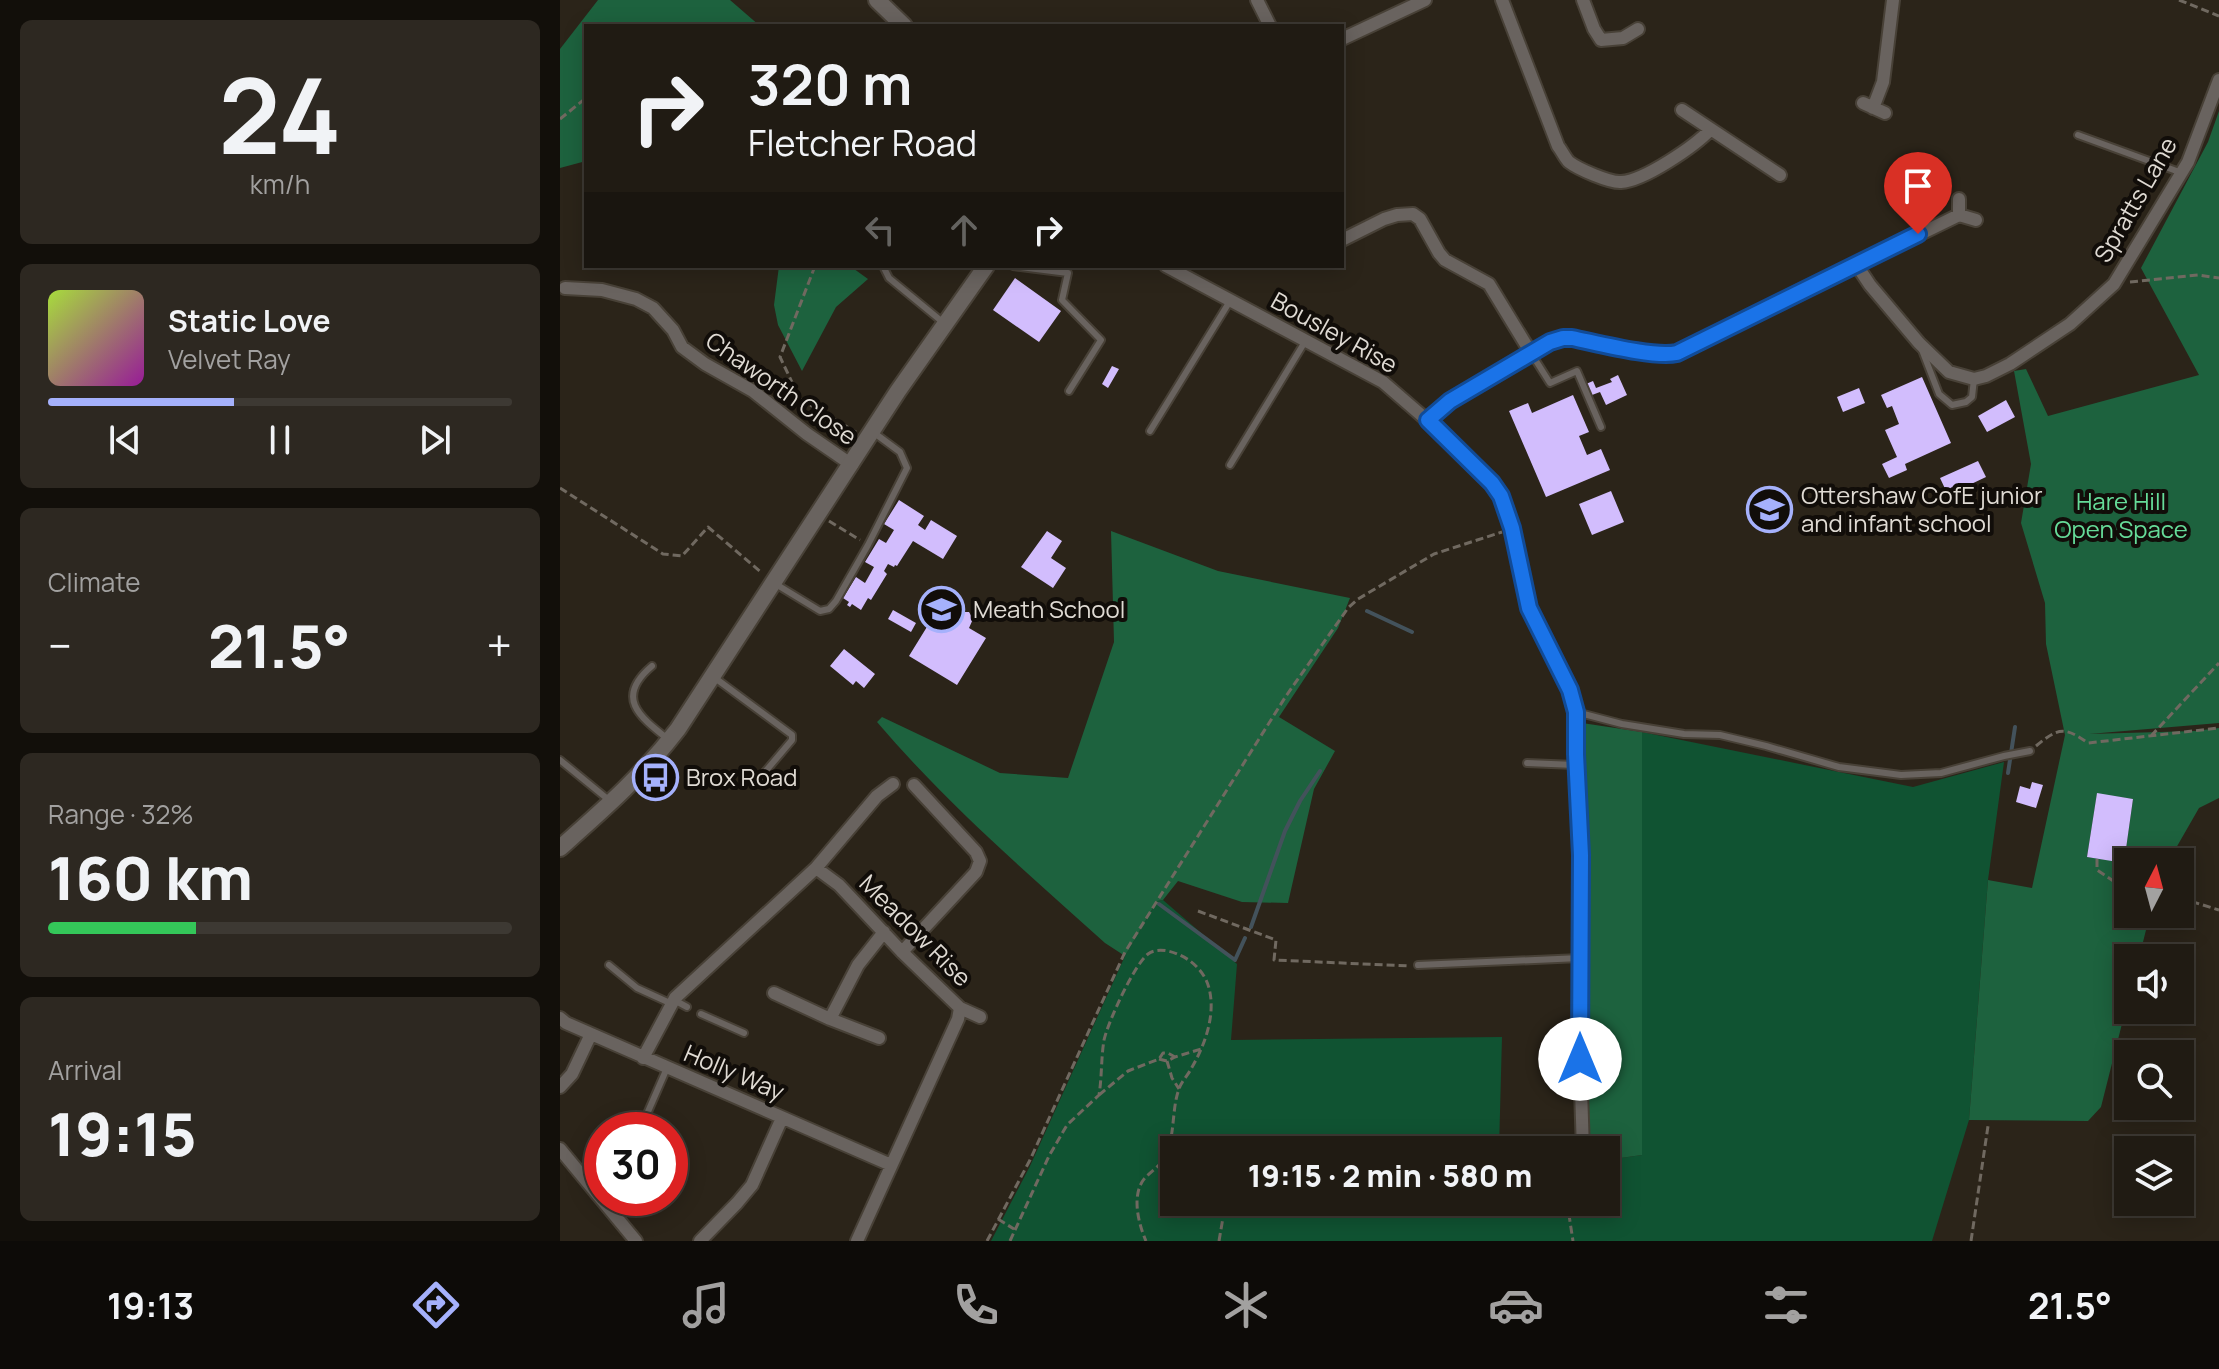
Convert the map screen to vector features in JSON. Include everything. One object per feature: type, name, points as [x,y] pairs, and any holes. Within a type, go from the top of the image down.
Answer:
[{"type":"street","points":[[877,0],[902,24]]},
{"type":"street","points":[[1257,0],[1269,24]]},
{"type":"street","points":[[1344,38],[1425,0]]},
{"type":"street","points":[[1502,0],[1558,146],[1570,162],[1609,180],[1621,182],[1676,158],[1711,129]]},
{"type":"street","points":[[1583,0],[1601,40],[1623,38],[1638,29]]},
{"type":"street","points":[[1873,108],[1883,82],[1893,0]]},
{"type":"street","name":"Spratts Lane","points":[[1974,379],[2010,364],[2070,324],[2114,284],[2188,162],[2219,80]]},
{"type":"street","points":[[1682,110],[1780,175]]},
{"type":"street","points":[[1959,199],[1959,215]]},
{"type":"street","points":[[1344,239],[1384,219],[1413,214],[1420,219],[1445,260],[1489,284],[1531,353]]},
{"type":"street","points":[[1428,420],[1450,401],[1550,342],[1563,338],[1651,353],[1677,353],[1959,215],[1976,220]]},
{"type":"street","points":[[1856,264],[1919,343],[1949,372],[1974,379]]},
{"type":"street","points":[[560,848],[611,803],[670,740],[985,268]]},
{"type":"street","name":"Bousley Rise","points":[[1170,268],[1383,382],[1428,420],[1492,483],[1501,496],[1512,528],[1529,608],[1570,690],[1576,712],[1581,855],[1583,1136]]},
{"type":"street","name":"Chaworth Close","points":[[565,288],[602,290],[636,299],[653,308],[673,330],[682,347],[753,391],[852,465]]},
{"type":"street","points":[[643,1058],[673,1002],[816,868],[877,796],[893,784]]},
{"type":"street","points":[[902,952],[976,872],[980,861],[976,852],[914,785]]},
{"type":"street","name":"Meadow Rise","points":[[816,868],[847,893],[960,1008],[958,1019],[857,1241]]},
{"type":"street","points":[[830,1019],[858,965],[884,932]]},
{"type":"street","points":[[774,993],[879,1038]]},
{"type":"street","points":[[960,1008],[980,1017]]},
{"type":"street","name":"Holly Way","points":[[560,1018],[643,1058],[891,1165]]},
{"type":"street","points":[[560,1087],[572,1074],[591,1034]]},
{"type":"street","points":[[700,1241],[752,1185],[782,1118]]},
{"type":"street","points":[[560,1149],[636,1241]]},
{"type":"lane","points":[[2078,135],[2182,173]]},
{"type":"lane","points":[[884,268],[889,278],[945,324]]},
{"type":"lane","points":[[1029,268],[1068,273],[1062,300],[1101,340],[1069,391]]},
{"type":"lane","points":[[1150,431],[1230,301]]},
{"type":"lane","points":[[1230,465],[1306,340]]},
{"type":"lane","points":[[1919,343],[1939,394],[1952,405],[1966,402],[1972,397],[1974,379]]},
{"type":"lane","points":[[1531,353],[1550,383],[1577,371],[1601,427]]},
{"type":"lane","points":[[774,583],[820,611],[829,609],[836,601],[907,468],[900,452],[870,436]]},
{"type":"lane","points":[[652,666],[638,678],[633,697],[641,717],[670,740]]},
{"type":"lane","points":[[712,676],[792,735],[792,740],[759,779]]},
{"type":"lane","points":[[1576,712],[1670,732],[1720,735],[1839,767],[1901,775],[1941,773],[2030,751]]},
{"type":"lane","points":[[560,760],[611,803]]},
{"type":"lane","points":[[1527,763],[1577,765]]},
{"type":"lane","points":[[1418,965],[1580,958]]},
{"type":"lane","points":[[609,965],[637,988],[687,1007]]},
{"type":"lane","points":[[701,1014],[744,1033]]},
{"type":"lane","points":[[648,1112],[667,1068]]},
{"type":"path","points":[[2179,0],[2219,16]]},
{"type":"path","points":[[560,119],[584,100]]},
{"type":"path","points":[[814,268],[780,357],[800,399],[870,436]]},
{"type":"path","points":[[2114,284],[2198,275],[2219,278]]},
{"type":"path","points":[[560,488],[663,554],[682,556],[708,527],[774,583]]},
{"type":"path","points":[[819,515],[868,545]]},
{"type":"path","points":[[987,1241],[1030,1160],[1125,952],[1286,696],[1348,608],[1434,554],[1512,528]]},
{"type":"path","points":[[2151,736],[2219,663]]},
{"type":"path","points":[[2030,751],[2052,733],[2072,732],[2088,743],[2219,728]]},
{"type":"path","points":[[2097,859],[2097,870],[2114,881]]},
{"type":"path","points":[[2194,902],[2219,910]]},
{"type":"path","points":[[1198,911],[1276,940],[1274,960],[1418,965]]},
{"type":"path","points":[[1099,1095],[1104,1041],[1115,1008],[1147,954],[1169,950],[1183,956],[1197,966],[1207,982],[1211,998],[1210,1019],[1201,1049],[1179,1089],[1175,1120],[1163,1160],[1140,1184],[1138,1222],[1146,1241]]},
{"type":"path","points":[[1159,1059],[1167,1061],[1201,1049]]},
{"type":"path","points":[[1010,1241],[1049,1156],[1067,1125],[1128,1071],[1159,1059],[1163,1053],[1175,1057]]},
{"type":"path","points":[[1167,1061],[1179,1089]]},
{"type":"path","points":[[1971,1241],[1988,1126]]},
{"type":"path","points":[[1219,1241],[1223,1216]]},
{"type":"path","points":[[1569,1216],[1573,1241]]},
{"type":"path","points":[[998,1219],[1014,1229]]},
{"type":"green space","points":[[598,0],[730,0],[758,24],[584,24],[584,162],[560,168],[560,49]]},
{"type":"green space","name":"Hare Hill Open Space","points":[[2219,111],[2219,723],[2089,734],[2219,728],[2219,798],[2199,808],[2176,848],[2126,848],[2133,799],[2097,794],[2087,857],[2114,861],[2114,928],[2146,928],[2142,944],[2114,944],[2114,1024],[2122,1024],[2118,1040],[2114,1040],[2114,1055],[2101,1107],[2088,1121],[1969,1120],[1988,880],[2032,888],[2065,735],[2046,644],[2045,603],[2021,523],[2031,464],[2014,371],[2026,369],[2048,416],[2199,375],[2141,268],[2208,142]]},
{"type":"green space","points":[[779,268],[853,268],[868,279],[836,307],[802,371],[778,325],[774,305]]},
{"type":"green space","points":[[1111,531],[1218,571],[1350,598],[1338,628],[1279,717],[1335,751],[1314,789],[1288,903],[1242,902],[1178,881],[1163,900],[1157,901],[1125,956],[1105,943],[987,836],[877,722],[882,717],[1000,773],[1068,778],[1114,642]]},
{"type":"green space","points":[[1582,723],[1642,732],[1642,1155],[1620,1158],[1620,1136],[1589,1136],[1589,909]]},
{"type":"green space","points":[[1642,732],[1913,787],[2004,762],[1988,880],[1969,1120],[1932,1241],[991,1241],[1030,1166],[1125,956],[1157,901],[1163,900],[1237,964],[1231,1040],[1502,1037],[1499,1136],[1160,1136],[1160,1216],[1620,1216],[1620,1158],[1642,1155]]},
{"type":"building","points":[[1015,278],[1061,311],[1039,342],[993,310]]},
{"type":"building","points":[[1112,366],[1119,369],[1108,388],[1102,384]]},
{"type":"building","points":[[1618,375],[1627,395],[1606,405],[1600,392],[1592,395],[1586,384],[1593,381],[1596,388],[1612,382],[1610,379]]},
{"type":"building","points":[[1922,377],[1951,443],[1905,464],[1907,470],[1889,478],[1882,464],[1897,457],[1885,430],[1899,424],[1892,406],[1887,408],[1881,395]]},
{"type":"building","points":[[1859,388],[1865,403],[1843,412],[1837,397]]},
{"type":"building","points":[[1573,395],[1589,432],[1579,436],[1587,455],[1601,449],[1610,470],[1546,497],[1509,411],[1528,403],[1532,413]]},
{"type":"building","points":[[2006,400],[2015,417],[1987,432],[1978,416]]},
{"type":"building","points":[[1978,461],[1986,477],[1948,495],[1940,478]]},
{"type":"building","points":[[1611,491],[1624,522],[1592,535],[1579,504]]},
{"type":"building","points":[[899,500],[924,516],[918,525],[925,530],[931,520],[957,536],[943,559],[913,541],[897,566],[888,564],[884,571],[887,574],[871,600],[868,598],[861,610],[852,604],[850,607],[843,598],[856,577],[865,583],[874,567],[865,562],[879,539],[886,543],[894,530],[884,524]]},
{"type":"building","points":[[1047,531],[1062,541],[1051,558],[1066,568],[1053,588],[1021,567]]},
{"type":"building","points":[[938,609],[955,619],[961,612],[969,612],[973,619],[969,628],[986,638],[957,685],[909,656]]},
{"type":"building","points":[[893,610],[916,623],[911,632],[888,619]]},
{"type":"building","points":[[844,649],[875,674],[864,688],[856,681],[853,685],[830,666]]},
{"type":"building","points":[[2032,782],[2043,785],[2036,808],[2016,802],[2020,786],[2030,789]]},
{"type":"building","points":[[2097,793],[2133,799],[2126,848],[2114,848],[2114,861],[2087,857]]},
{"type":"waterway","points":[[1367,611],[1412,632]]},
{"type":"waterway","points":[[2008,773],[2015,727]]},
{"type":"waterway","points":[[1251,927],[1285,831],[1320,771]]},
{"type":"waterway","points":[[1159,904],[1235,960],[1245,938]]},
{"type":"place","name":"Ottershaw CofE junior and infant school","points":[[1770,510]]},
{"type":"place","name":"Meath School","points":[[942,610]]},
{"type":"place","name":"Brox Road","points":[[655,778]]},
{"type":"route","points":[[1580,1059],[1581,855],[1576,712],[1570,690],[1529,608],[1512,528],[1501,496],[1492,483],[1428,420],[1450,401],[1550,342],[1572,338],[1651,353],[1677,353],[1918,234]]}]
